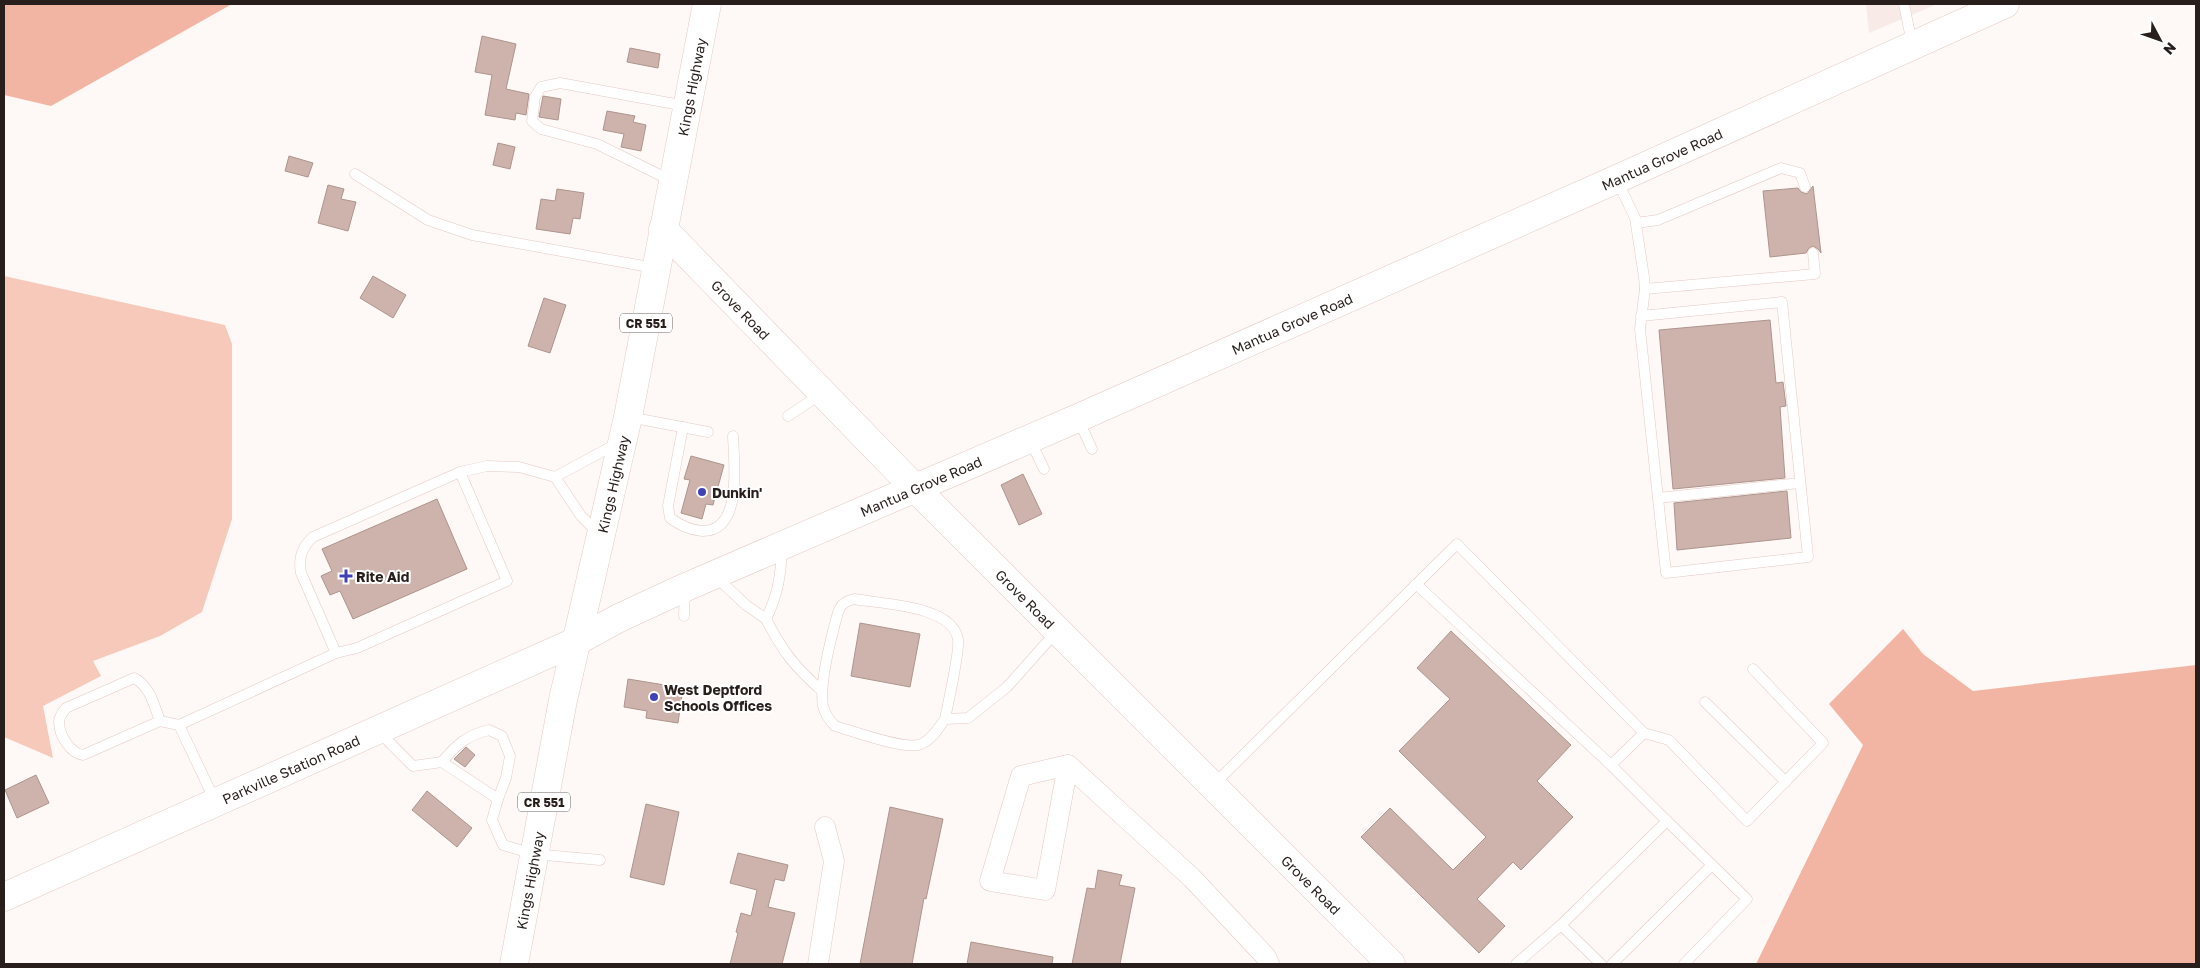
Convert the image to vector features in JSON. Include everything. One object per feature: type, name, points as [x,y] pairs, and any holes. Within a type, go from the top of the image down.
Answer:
[{"type":"main road","name":"Kings Highway","points":[[514,964],[563,700],[626,428],[707,4]]},
{"type":"main road","name":"Mantua Grove Road","points":[[577,640],[686,587],[1078,418],[1617,180],[2005,4]]},
{"type":"main road","name":"Grove Road","points":[[664,229],[915,488],[1391,964]]},
{"type":"main road","name":"Parkville Station Road","points":[[4,897],[577,640]]},
{"type":"street","points":[[1068,765],[1045,890],[990,881],[1021,776],[1068,765]]},
{"type":"street","points":[[1068,765],[1192,878],[1266,957],[1269,964]]},
{"type":"street","points":[[818,964],[834,860],[825,827]]},
{"type":"lane","points":[[1904,4],[1912,46]]},
{"type":"lane","points":[[673,182],[597,144],[541,129],[532,122],[535,96],[541,87],[560,83],[687,106]]},
{"type":"lane","points":[[1636,223],[1658,220],[1781,168],[1800,173],[1805,187]]},
{"type":"lane","points":[[355,174],[428,220],[472,235],[656,269]]},
{"type":"lane","points":[[1617,180],[1636,223],[1645,289],[1641,316],[1640,328],[1666,573],[1808,557],[1782,302],[1641,316]]},
{"type":"lane","points":[[1645,289],[1814,274],[1813,253]]},
{"type":"lane","points":[[788,416],[823,392]]},
{"type":"lane","points":[[1078,418],[1092,449]]},
{"type":"lane","points":[[683,427],[668,506],[670,518],[682,527],[697,531],[709,531],[722,526],[727,517],[734,483],[733,436]]},
{"type":"lane","points":[[555,477],[626,428],[683,427],[708,432]]},
{"type":"lane","points":[[1029,438],[1044,469]]},
{"type":"lane","points":[[336,653],[302,575],[300,567],[301,556],[305,546],[313,537],[389,503],[460,472],[487,466],[519,467],[555,477],[581,516],[600,536]]},
{"type":"lane","points":[[160,721],[147,689],[134,678],[66,708],[60,716],[59,723],[69,748],[75,754],[83,755],[160,721],[179,725],[336,653],[357,648],[507,581],[460,472]]},
{"type":"lane","points":[[1658,498],[1800,483]]},
{"type":"lane","points":[[1212,786],[1457,544],[1644,733],[1669,740],[1747,821],[1823,743],[1753,669]]},
{"type":"lane","points":[[766,618],[774,603],[781,578],[782,546]]},
{"type":"lane","points":[[714,575],[746,604],[766,618],[782,649],[822,691]]},
{"type":"lane","points":[[1416,584],[1611,765],[1747,899],[1684,964]]},
{"type":"lane","points":[[684,616],[686,587]]},
{"type":"lane","points":[[854,599],[928,611],[952,626],[958,639],[945,719],[934,734],[921,744],[906,746],[835,726],[828,719],[823,706],[822,691],[836,616],[839,607],[844,602],[854,599]]},
{"type":"lane","points":[[945,719],[968,718],[984,706],[1007,687],[1057,631]]},
{"type":"lane","points":[[1705,702],[1786,782]]},
{"type":"lane","points":[[179,725],[215,801]]},
{"type":"lane","points":[[376,729],[413,766],[442,762],[498,798]]},
{"type":"lane","points":[[442,762],[461,740],[474,733],[489,730],[502,736],[510,756],[506,778],[492,820],[504,846],[534,854],[600,860]]},
{"type":"lane","points":[[1611,765],[1644,733]]},
{"type":"lane","points":[[1516,964],[1561,925],[1667,821]]},
{"type":"lane","points":[[1612,964],[1712,865]]},
{"type":"lane","points":[[1561,925],[1601,964]]},
{"type":"shaded area","points":[[4,4],[232,4],[51,106],[4,95]]},
{"type":"shaded area","points":[[1866,4],[1937,4],[1869,33]]},
{"type":"shaded area","points":[[4,276],[225,325],[232,344],[232,519],[202,612],[160,636],[93,661],[101,676],[43,706],[53,758],[4,737]]},
{"type":"shaded area","points":[[1903,629],[1923,654],[1973,691],[2196,665],[2196,964],[1756,964],[1863,745],[1829,704]]},
{"type":"building","points":[[482,36],[516,44],[506,89],[529,94],[526,115],[516,113],[515,120],[485,115],[492,75],[475,72]]},
{"type":"building","points":[[630,48],[660,54],[658,68],[627,62]]},
{"type":"building","points":[[543,96],[561,99],[558,120],[539,117]]},
{"type":"building","points":[[607,111],[635,116],[633,122],[646,125],[641,151],[621,147],[624,134],[603,130]]},
{"type":"building","points":[[498,143],[515,147],[510,169],[493,165]]},
{"type":"building","points":[[289,156],[313,163],[308,177],[285,171]]},
{"type":"building","points":[[328,185],[344,189],[341,199],[356,202],[348,231],[318,223]]},
{"type":"building","points":[[1813,186],[1821,253],[1813,246],[1806,253],[1770,257],[1763,191],[1798,188],[1801,192],[1807,194]]},
{"type":"building","points":[[557,189],[584,193],[580,219],[573,218],[570,234],[536,229],[541,199],[555,201]]},
{"type":"building","points":[[373,276],[406,295],[393,318],[360,298]]},
{"type":"building","points":[[544,298],[566,305],[550,353],[528,346]]},
{"type":"building","points":[[1770,320],[1776,383],[1783,382],[1786,406],[1780,407],[1785,478],[1673,489],[1659,330]]},
{"type":"building","name":"Dunkin'","points":[[691,456],[724,465],[713,505],[706,504],[702,519],[681,513],[690,480],[684,479]]},
{"type":"building","points":[[1023,474],[1042,514],[1019,525],[1001,485]]},
{"type":"building","points":[[1787,491],[1791,538],[1677,550],[1674,503]]},
{"type":"building","name":"Rite Aid","points":[[437,499],[467,569],[353,619],[340,591],[330,595],[321,576],[332,571],[322,549]]},
{"type":"building","points":[[860,623],[920,634],[910,687],[851,676]]},
{"type":"building","points":[[1451,631],[1571,745],[1537,781],[1573,817],[1521,870],[1513,862],[1477,899],[1505,926],[1479,953],[1361,837],[1390,808],[1453,870],[1486,837],[1399,751],[1450,699],[1417,668]]},
{"type":"building","name":"West Deptford Schools Offices","points":[[628,679],[683,688],[678,723],[646,718],[647,711],[624,707]]},
{"type":"building","points":[[466,747],[475,755],[465,767],[454,759]]},
{"type":"building","points":[[36,775],[49,803],[17,818],[5,790]]},
{"type":"building","points":[[427,791],[472,828],[457,847],[412,810]]},
{"type":"building","points":[[646,804],[679,812],[664,885],[630,877]]},
{"type":"building","points":[[890,807],[943,819],[926,899],[924,898],[912,964],[860,964]]},
{"type":"building","points":[[738,853],[788,865],[784,881],[775,879],[768,907],[795,913],[782,964],[730,964],[741,913],[751,916],[757,890],[730,883]]},
{"type":"building","points":[[1098,870],[1122,875],[1119,885],[1135,888],[1120,964],[1072,964],[1087,888],[1095,889]]},
{"type":"building","points":[[971,942],[1053,957],[1052,964],[967,964]]},
{"type":"place","name":"Dunkin'","points":[[702,492]]},
{"type":"place","name":"Rite Aid","points":[[346,576]]},
{"type":"place","name":"West Deptford Schools Offices","points":[[654,697]]}]
